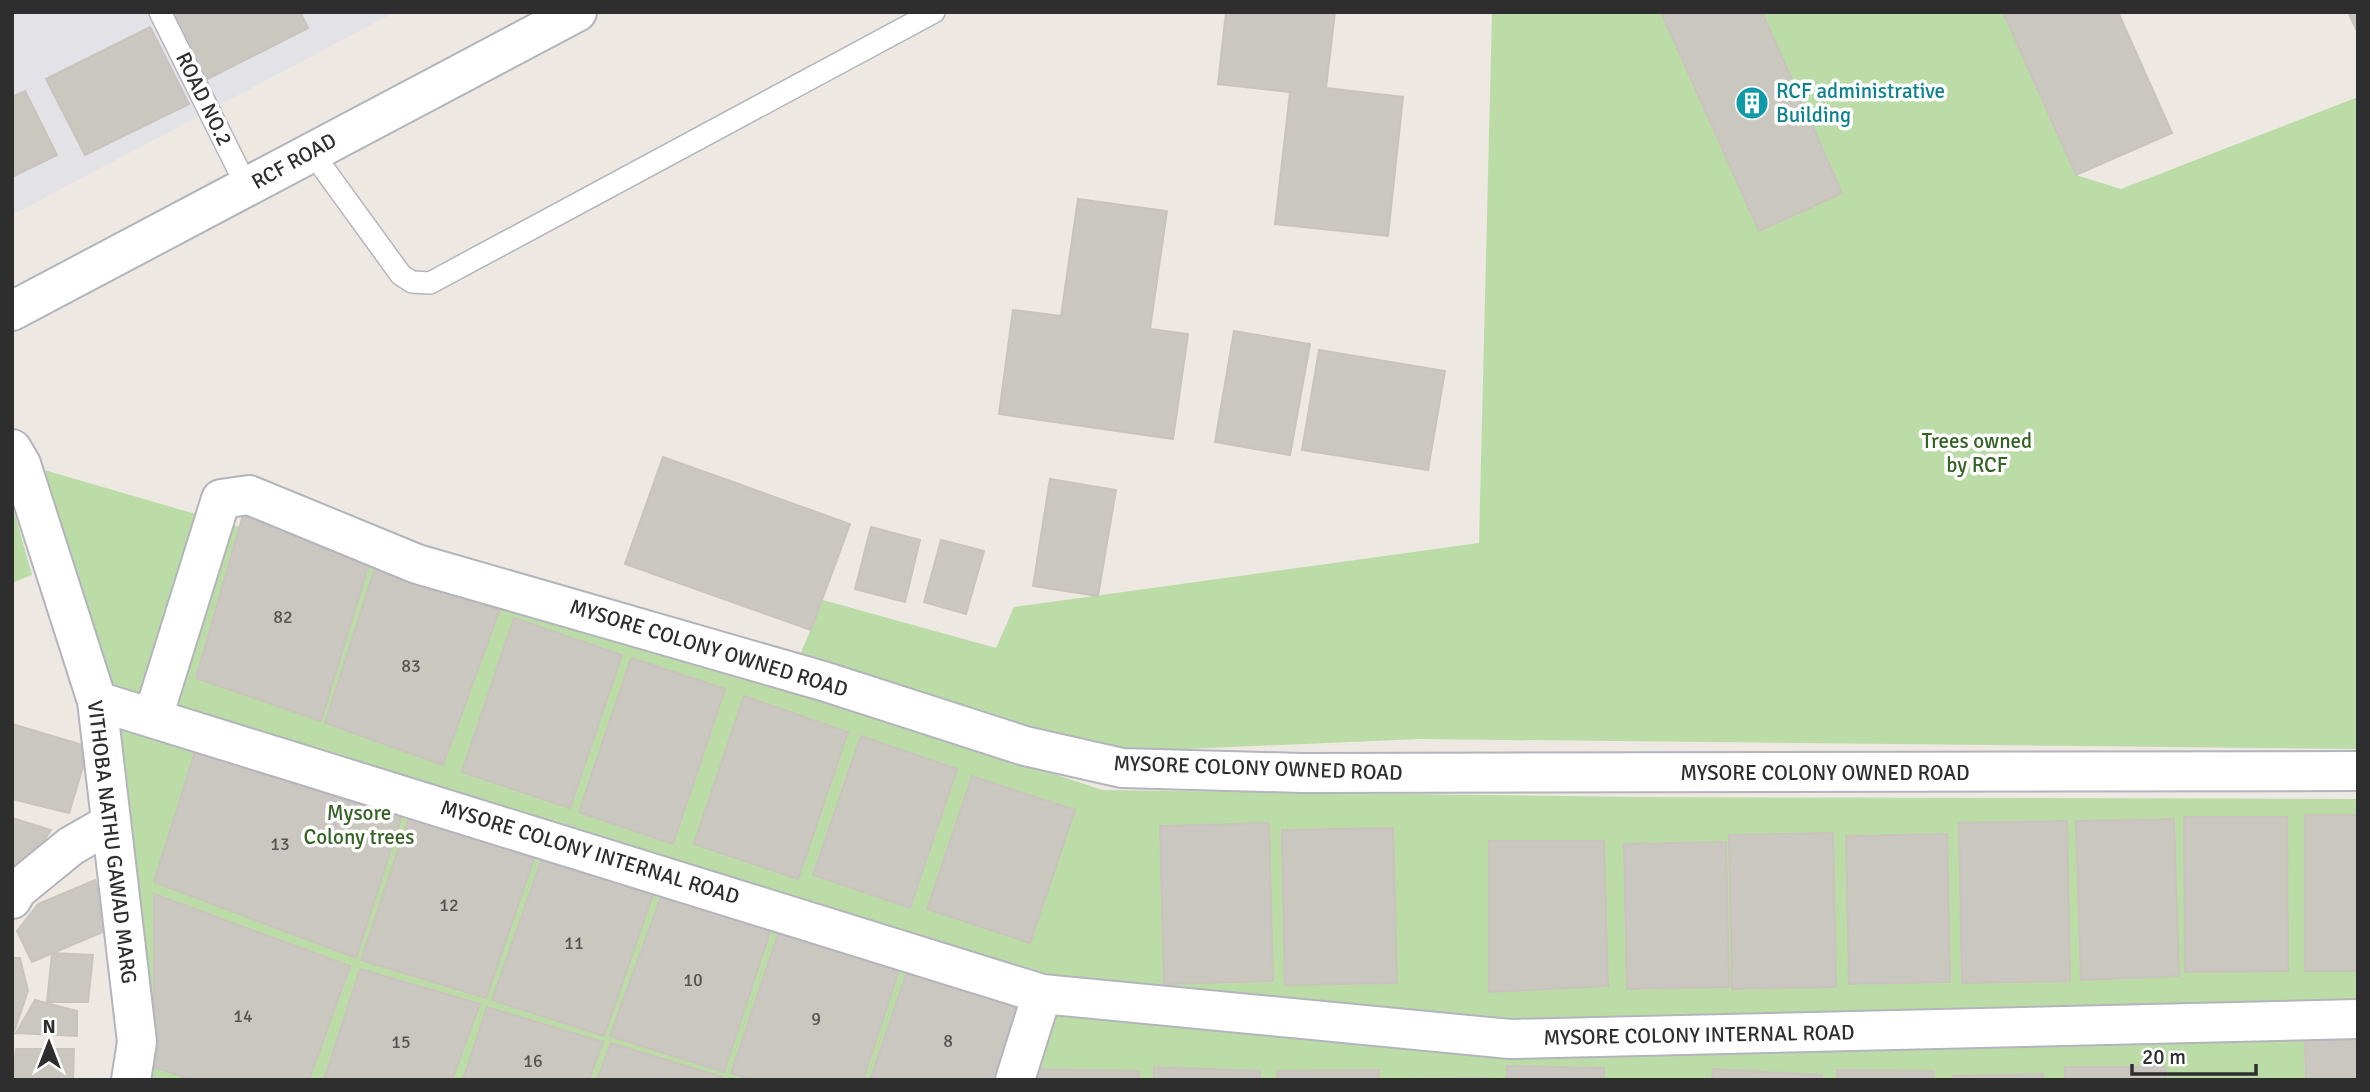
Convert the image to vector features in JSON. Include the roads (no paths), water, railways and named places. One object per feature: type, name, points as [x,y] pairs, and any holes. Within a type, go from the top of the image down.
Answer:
[{"type":"street","name":"RCF ROAD","points":[[12,311],[577,12]]},
{"type":"street","name":"VITHOBA NATHU GAWAD MARG","points":[[12,449],[21,464],[97,701],[137,1042],[131,1080]]},
{"type":"street","name":"MYSORE COLONY OWNED ROAD","points":[[153,717],[221,499],[249,495],[417,564],[809,677],[1025,746],[1122,768],[1301,773],[2358,771]]},
{"type":"street","name":"MYSORE COLONY INTERNAL ROAD","points":[[97,701],[1042,994],[1510,1039],[2358,1019]]},
{"type":"street","points":[[12,899],[17,891],[71,846],[111,824]]},
{"type":"street","points":[[1015,1080],[1042,994]]},
{"type":"lane","name":"ROAD NO.2","points":[[160,12],[247,187]]},
{"type":"lane","points":[[312,151],[401,275],[412,282],[430,283],[934,12]]},
{"type":"place","name":"RCF administrative Building","points":[[1752,103]]},
{"type":"park label","name":"Trees owned by RCF","points":[[1977,453]]},
{"type":"park label","name":"Mysore Colony trees","points":[[359,825]]}]
